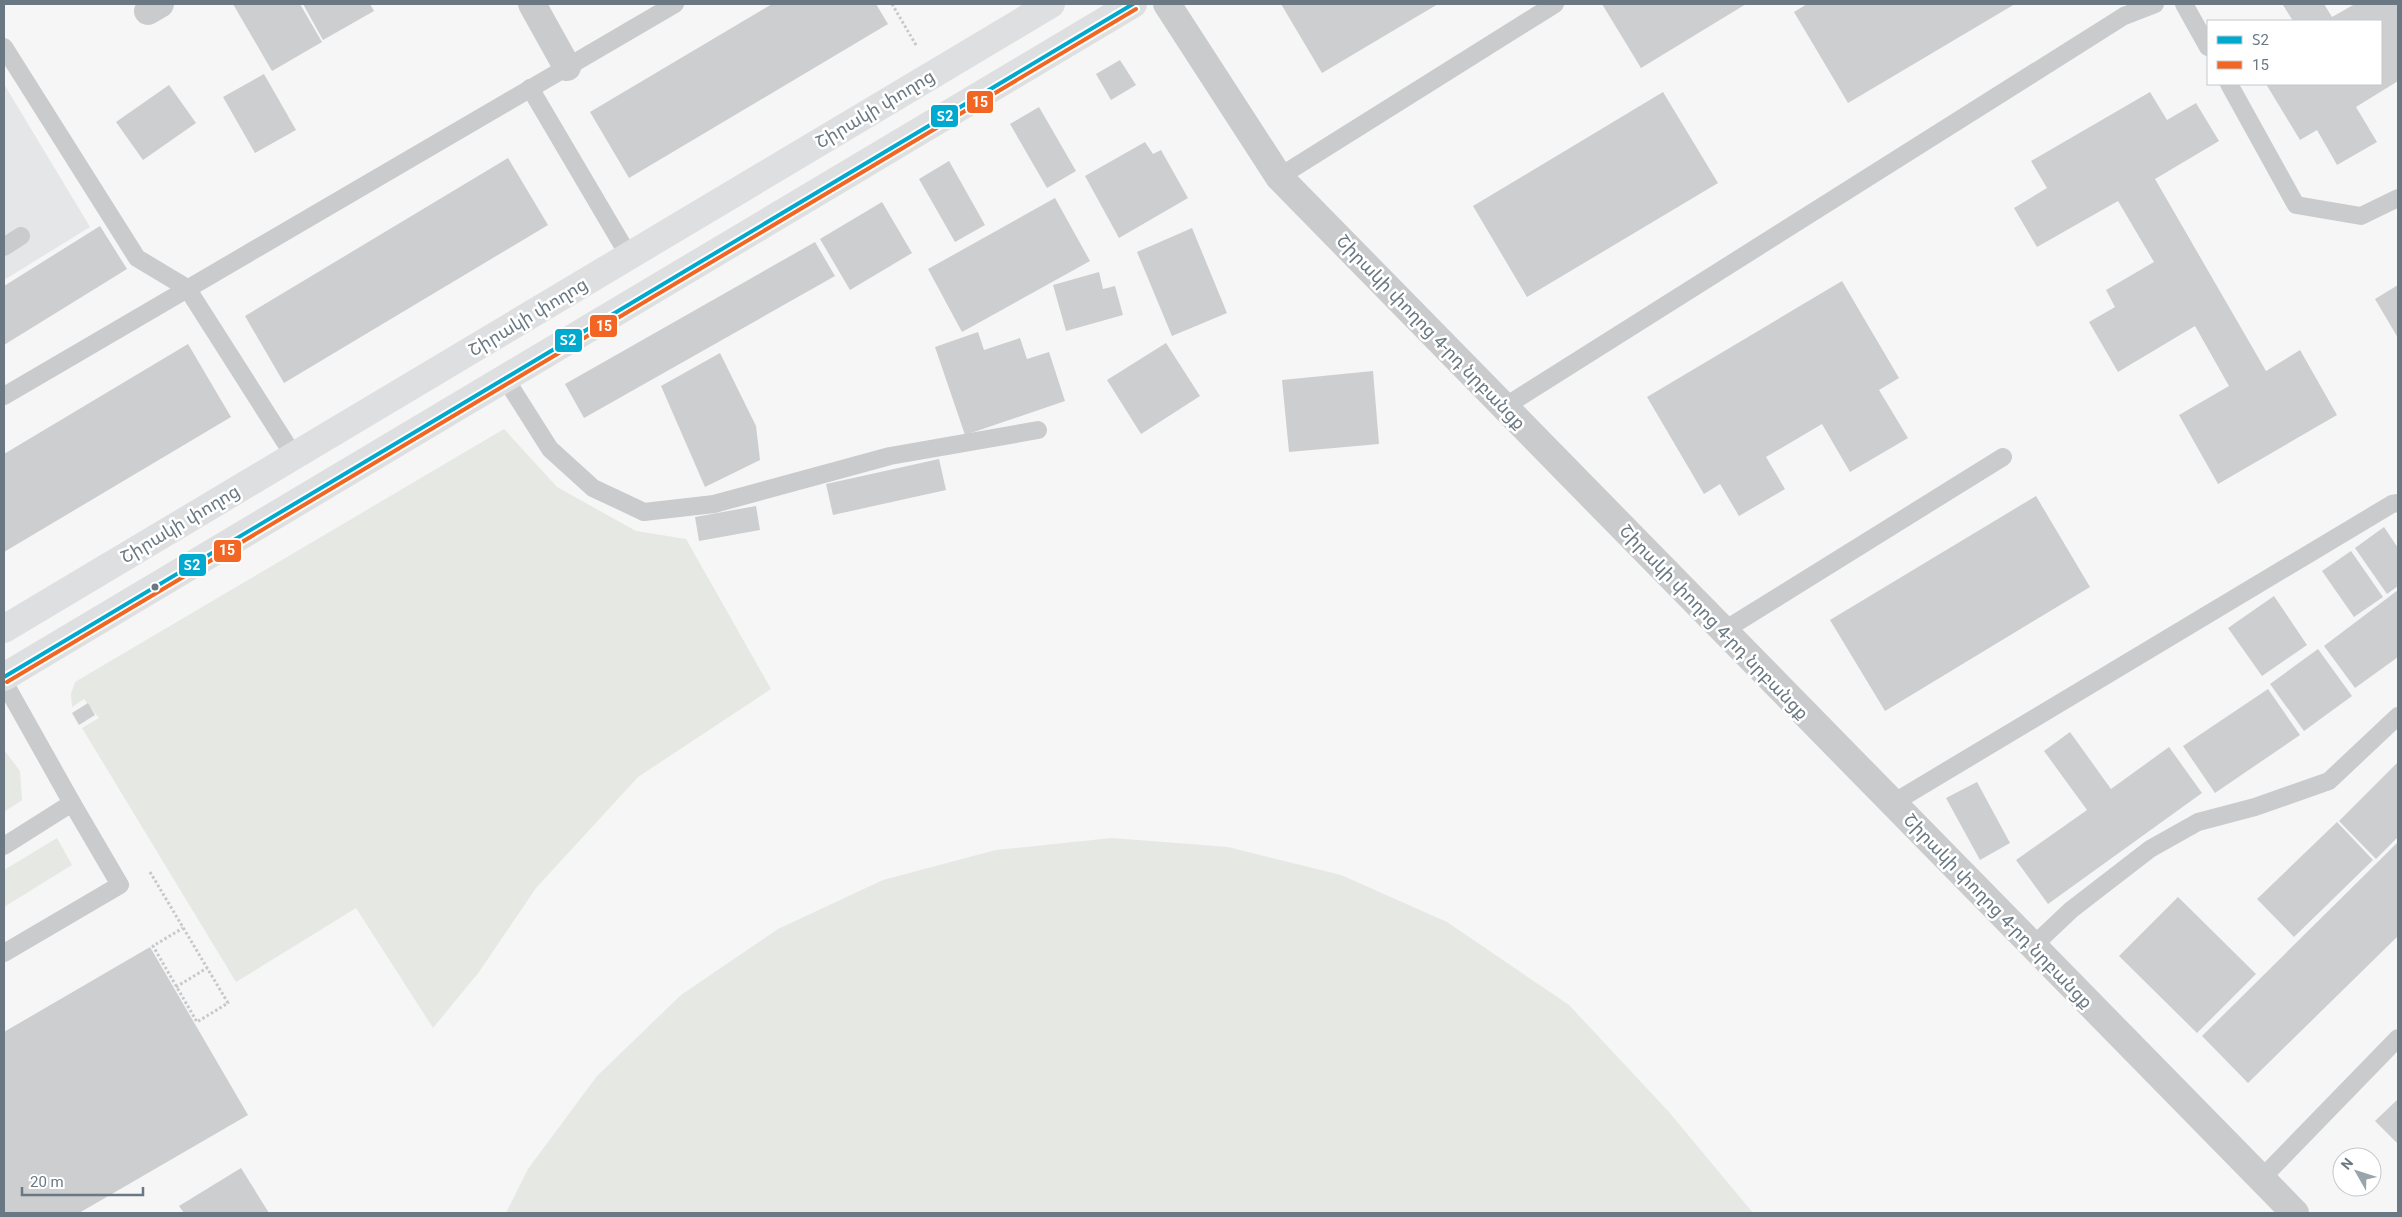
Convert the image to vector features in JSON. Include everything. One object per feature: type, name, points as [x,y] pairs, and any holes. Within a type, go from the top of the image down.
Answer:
[{"type":"highway","name":"Շիրակի փողոց","points":[[4,629],[1052,4]]},
{"type":"highway","points":[[4,677],[1133,4]]},
{"type":"street","points":[[532,4],[567,67]]},
{"type":"street","name":"Շիրակի փողոց 4-րդ նրբանցք","points":[[1167,4],[1279,176],[2295,1213]]},
{"type":"lane","points":[[4,396],[675,4]]},
{"type":"lane","points":[[1279,176],[1555,4]]},
{"type":"lane","points":[[1504,407],[2121,10],[2154,4]]},
{"type":"lane","points":[[2184,4],[2207,45]]},
{"type":"lane","points":[[4,47],[137,258],[187,288],[294,456]]},
{"type":"lane","points":[[2230,85],[2296,205],[2361,216],[2398,198]]},
{"type":"lane","points":[[530,88],[629,256]]},
{"type":"lane","points":[[4,247],[21,236]]},
{"type":"lane","points":[[505,378],[550,449],[593,488],[644,512],[714,504],[890,456],[1038,430]]},
{"type":"lane","points":[[1723,631],[2003,457]]},
{"type":"lane","points":[[1893,803],[2392,504],[2398,503]]},
{"type":"lane","points":[[4,682],[120,885],[4,953]]},
{"type":"lane","points":[[2032,946],[2070,910],[2150,849],[2198,822],[2254,807],[2329,781],[2398,716]]},
{"type":"lane","points":[[4,846],[72,803]]},
{"type":"lane","points":[[2261,1179],[2397,1043]]},
{"type":"path","points":[[892,4],[916,45]]},
{"type":"path","points":[[183,928],[228,1003],[197,1022],[176,987],[153,946],[183,928]]},
{"type":"path","points":[[176,987],[207,968]]},
{"type":"shaded area","points":[[4,84],[90,227],[4,280]]},
{"type":"shaded area","points":[[504,429],[557,487],[636,531],[686,539],[771,689],[638,777],[536,888],[479,972],[433,1028],[356,908],[236,982],[82,728],[99,718],[84,699],[72,707],[71,694],[75,682]]},
{"type":"shaded area","points":[[4,750],[20,771],[22,800],[4,812]]},
{"type":"shaded area","points":[[57,838],[72,865],[4,907],[4,870]]},
{"type":"shaded area","points":[[1112,838],[1228,847],[1341,875],[1447,922],[1569,1005],[1669,1112],[1753,1213],[506,1213],[528,1169],[597,1076],[681,995],[778,929],[883,880],[996,850]]},
{"type":"building","points":[[233,4],[300,4],[322,42],[272,71]]},
{"type":"building","points":[[303,4],[370,4],[374,11],[323,40]]},
{"type":"building","points":[[772,4],[876,4],[888,24],[629,178],[590,112]]},
{"type":"building","points":[[1281,4],[1438,4],[1322,73]]},
{"type":"building","points":[[1602,4],[1746,4],[1641,68]]},
{"type":"building","points":[[1807,4],[2015,4],[1848,103],[1794,12]]},
{"type":"building","points":[[2324,4],[2332,17],[2355,4],[2398,4],[2398,81],[2356,107],[2377,142],[2337,165],[2317,130],[2300,140],[2267,85],[2382,85],[2382,20],[2292,20],[2283,5]]},
{"type":"building","points":[[1120,60],[1136,85],[1111,100],[1096,74]]},
{"type":"building","points":[[264,74],[296,130],[255,153],[223,97]]},
{"type":"building","points":[[169,85],[196,123],[143,160],[116,122]]},
{"type":"building","points":[[1663,92],[1718,183],[1527,297],[1473,206]]},
{"type":"building","points":[[2150,92],[2167,120],[2196,103],[2219,141],[2155,179],[2266,371],[2300,350],[2337,415],[2218,484],[2179,415],[2229,386],[2195,326],[2118,372],[2089,322],[2115,307],[2106,290],[2154,262],[2118,201],[2037,247],[2014,208],[2047,188],[2031,161]]},
{"type":"building","points":[[1039,107],[1076,171],[1047,188],[1010,124]]},
{"type":"building","points":[[1145,142],[1153,154],[1161,150],[1188,198],[1119,238],[1085,176]]},
{"type":"building","points":[[508,158],[548,225],[284,383],[245,316]]},
{"type":"building","points":[[949,161],[985,225],[955,242],[919,179]]},
{"type":"building","points":[[1055,198],[1090,261],[962,332],[928,269]]},
{"type":"building","points":[[882,202],[912,253],[850,290],[820,239]]},
{"type":"building","points":[[100,226],[127,269],[4,345],[4,286]]},
{"type":"building","points":[[1192,228],[1227,313],[1172,336],[1137,252]]},
{"type":"building","points":[[815,242],[835,276],[584,418],[565,384]]},
{"type":"building","points":[[1099,272],[1103,289],[1115,286],[1123,315],[1066,331],[1053,285]]},
{"type":"building","points":[[1842,281],[1899,378],[1879,390],[1908,438],[1850,472],[1822,424],[1766,457],[1785,489],[1739,516],[1720,484],[1704,494],[1647,397]]},
{"type":"building","points":[[2398,285],[2398,338],[2375,299]]},
{"type":"building","points":[[978,332],[984,350],[1020,338],[1027,359],[1049,352],[1065,401],[965,435],[935,347]]},
{"type":"building","points":[[1166,343],[1200,396],[1141,434],[1107,380]]},
{"type":"building","points":[[188,344],[231,417],[4,552],[4,454]]},
{"type":"building","points":[[720,353],[756,426],[760,460],[705,487],[661,386]]},
{"type":"building","points":[[1373,371],[1379,444],[1289,452],[1282,380]]},
{"type":"building","points":[[939,459],[946,490],[833,515],[826,484]]},
{"type":"building","points":[[2036,496],[2090,587],[1885,711],[1830,620]]},
{"type":"building","points":[[756,506],[760,530],[699,541],[695,517]]},
{"type":"building","points":[[2384,527],[2398,548],[2398,586],[2387,594],[2355,548]]},
{"type":"building","points":[[2351,551],[2383,597],[2354,617],[2322,571]]},
{"type":"building","points":[[2398,590],[2398,657],[2355,688],[2324,646]]},
{"type":"building","points":[[2274,596],[2307,645],[2262,676],[2228,628]]},
{"type":"building","points":[[2318,649],[2352,696],[2304,731],[2270,684]]},
{"type":"building","points":[[2268,689],[2300,735],[2215,793],[2183,746]]},
{"type":"building","points":[[88,703],[95,715],[79,725],[72,713]]},
{"type":"building","points":[[2070,732],[2111,789],[2169,747],[2202,793],[2048,904],[2016,860],[2087,810],[2044,751]]},
{"type":"building","points":[[2398,762],[2398,837],[2376,859],[2339,821]]},
{"type":"building","points":[[1977,782],[2010,843],[1980,860],[1946,798]]},
{"type":"building","points":[[2337,822],[2373,860],[2294,937],[2257,899]]},
{"type":"building","points":[[2398,842],[2398,936],[2248,1083],[2202,1036]]},
{"type":"building","points":[[2178,897],[2256,974],[2197,1033],[2119,956]]},
{"type":"building","points":[[150,947],[248,1115],[79,1213],[4,1213],[4,1032]]},
{"type":"building","points":[[2398,1099],[2398,1144],[2375,1121]]},
{"type":"building","points":[[241,1168],[269,1213],[184,1213],[179,1206]]},
{"type":"transit line","name":"Տ2","points":[[4,677],[1133,4]]},
{"type":"transit line","name":"15","points":[[7,682],[1136,9]]}]
